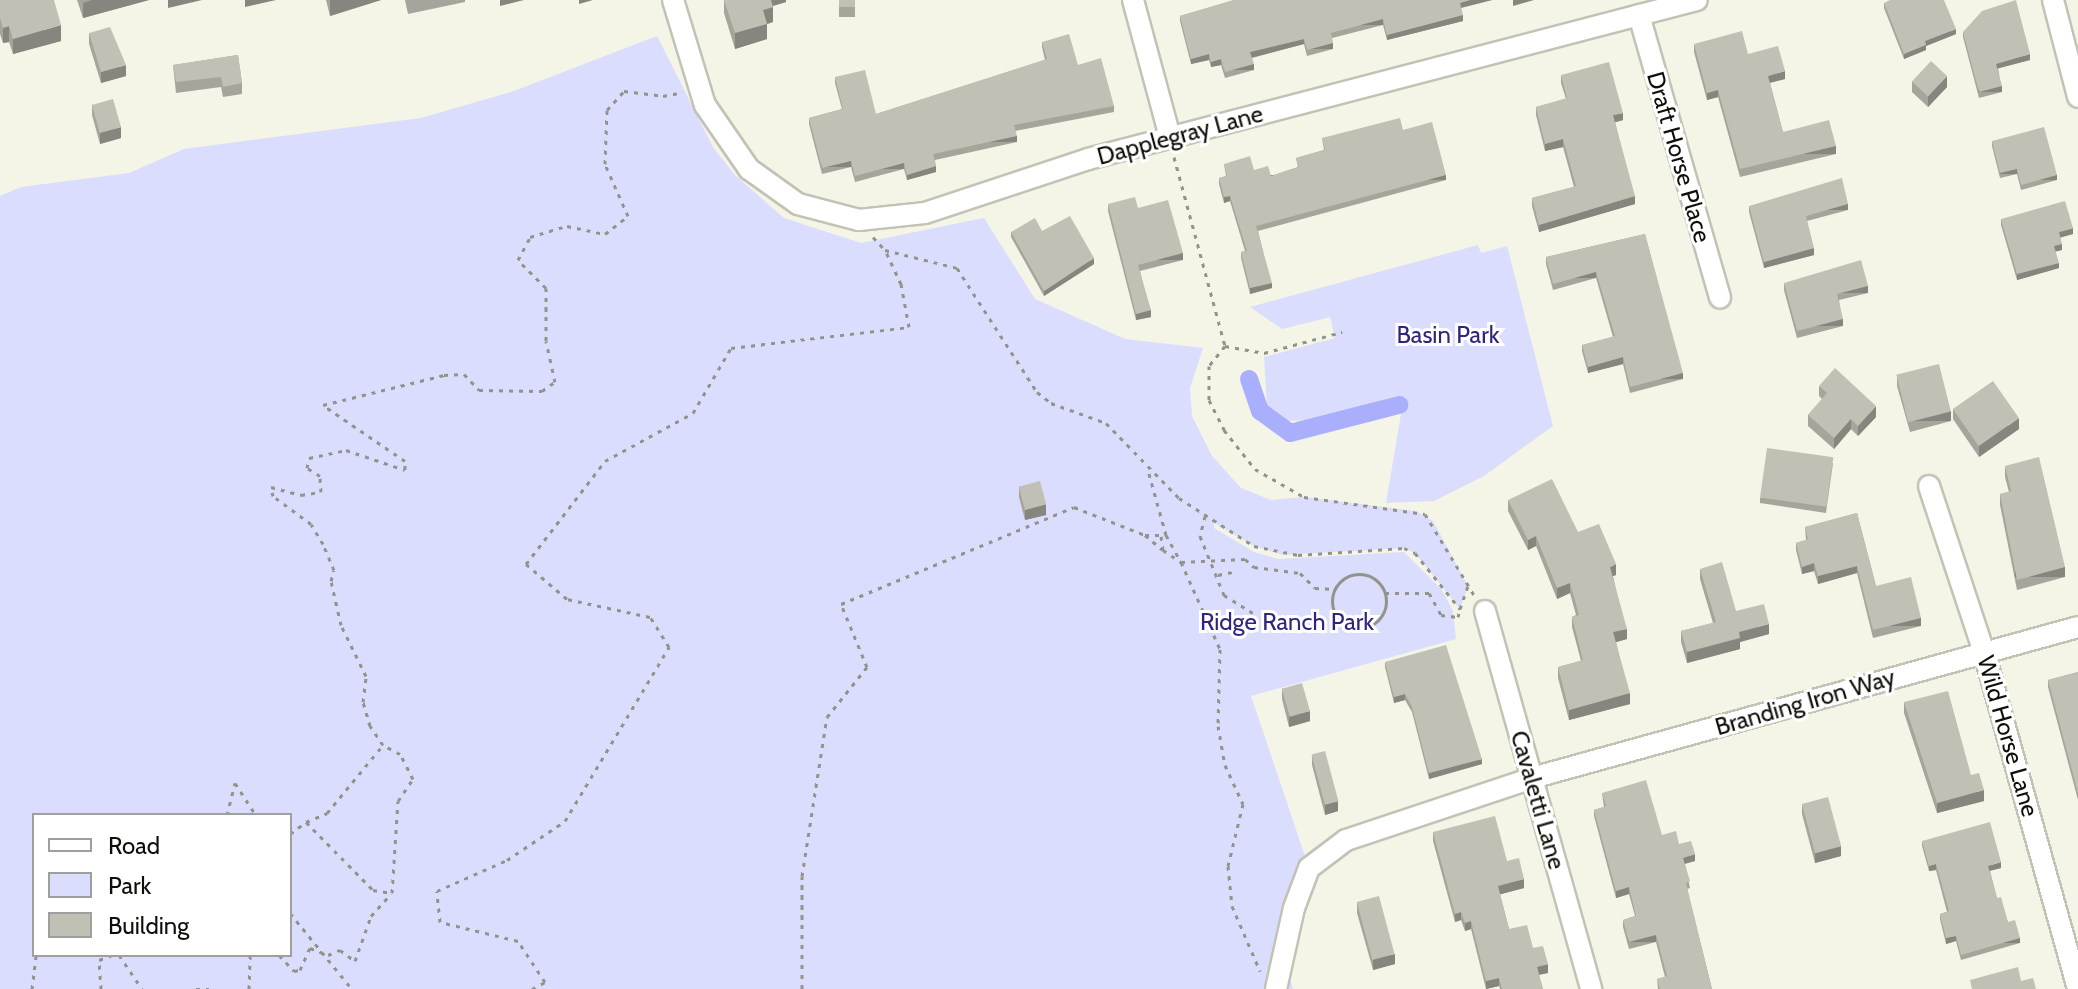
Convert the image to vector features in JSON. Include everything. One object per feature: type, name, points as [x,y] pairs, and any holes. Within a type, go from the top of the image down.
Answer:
[{"type":"street","name":"Dapplegray Lane","points":[[673,0],[702,97],[749,169],[798,204],[859,220],[925,213],[1170,137],[1697,0]]},
{"type":"street","points":[[1133,0],[1170,137]]},
{"type":"street","points":[[2053,0],[2078,97]]},
{"type":"street","name":"Draft Horse Place","points":[[1639,15],[1720,298]]},
{"type":"street","name":"Wild Horse Lane","points":[[1929,486],[1984,652],[2078,989]]},
{"type":"street","name":"Cavaletti Lane","points":[[1485,611],[1591,989]]},
{"type":"street","name":"Branding Iron Way","points":[[1276,989],[1294,908],[1309,868],[1346,840],[1532,778],[2078,627]]},
{"type":"path","points":[[281,957],[294,971],[300,970],[310,948],[328,955],[340,950],[355,961],[371,916],[392,893],[398,801],[413,779],[400,754],[383,745],[370,726],[363,702],[366,676],[341,625],[331,581],[334,570],[323,544],[311,524],[273,496],[271,487],[301,495],[321,492],[320,476],[307,468],[309,458],[346,450],[405,470],[405,461],[323,405],[444,375],[464,374],[479,390],[542,391],[555,382],[546,341],[546,288],[518,260],[530,237],[567,226],[605,234],[628,216],[605,164],[603,134],[607,110],[624,91],[702,97]]},
{"type":"path","points":[[1170,137],[1225,346]]},
{"type":"path","points":[[532,989],[545,982],[518,941],[440,922],[437,891],[507,860],[565,821],[669,647],[650,617],[567,599],[526,564],[605,461],[693,413],[731,348],[909,327],[901,284],[885,250],[859,220]]},
{"type":"path","points":[[885,250],[942,261],[967,276],[1037,392],[1051,403],[1106,423],[1148,470],[1205,516],[1254,546],[1283,555],[1404,548],[1415,553],[1460,609]]},
{"type":"path","points":[[1225,346],[1264,353],[1342,332]]},
{"type":"path","points":[[1225,346],[1209,366],[1209,400],[1224,430],[1255,469],[1304,497],[1425,514],[1433,521],[1485,611]]},
{"type":"path","points":[[1148,470],[1164,535],[1163,550]]},
{"type":"path","points":[[802,989],[802,876],[827,717],[867,667],[841,604],[1074,507],[1145,535],[1181,562],[1245,559],[1254,567],[1300,573],[1315,588],[1335,589]]},
{"type":"path","points":[[1205,516],[1200,536],[1218,575],[1233,604],[1255,614]]},
{"type":"path","points":[[1145,535],[1164,535]]},
{"type":"path","points":[[1164,535],[1181,562],[1220,649],[1218,726],[1225,765],[1243,804],[1228,866],[1232,906],[1261,973]]},
{"type":"path","points":[[1218,575],[1237,571]]},
{"type":"path","points":[[1384,593],[1381,616],[1356,628],[1335,614],[1335,589],[1344,579],[1362,574],[1384,593],[1429,593],[1441,615],[1458,617],[1468,586]]},
{"type":"path","points":[[292,832],[327,813],[383,745]]},
{"type":"path","points":[[228,813],[235,783],[255,813]]},
{"type":"path","points":[[306,822],[373,890],[392,893]]},
{"type":"path","points":[[292,915],[328,955],[352,989]]},
{"type":"path","points":[[32,989],[36,957]]},
{"type":"path","points":[[101,989],[99,960],[107,957]]},
{"type":"path","points":[[120,957],[142,989]]},
{"type":"path","points":[[249,989],[250,957]]},
{"type":"path","points":[[196,989],[209,989]]},
{"type":"green space","name":"Ridge Ranch Park","points":[[657,36],[713,147],[735,175],[784,218],[861,243],[984,218],[1035,299],[1125,339],[1203,348],[1190,388],[1192,416],[1212,456],[1241,488],[1271,500],[1304,497],[1416,511],[1433,521],[1468,586],[1460,609],[1415,553],[1404,548],[1283,555],[1254,546],[1214,523],[1214,528],[1254,552],[1278,559],[1404,552],[1442,590],[1453,611],[1456,639],[1251,696],[1309,868],[1289,975],[1293,989],[0,989],[0,196],[21,187],[129,173],[184,149],[421,118],[514,91]]},
{"type":"green space","name":"Basin Park","points":[[1478,245],[1481,253],[1507,246],[1553,426],[1484,476],[1434,501],[1386,503],[1403,402],[1396,396],[1316,420],[1287,421],[1267,405],[1264,357],[1335,338],[1330,317],[1282,329],[1250,307]]},
{"type":"building","points":[[0,0],[54,0],[61,25],[13,39],[9,26],[3,28]]},
{"type":"building","points":[[724,0],[771,0],[773,7],[763,10],[767,24],[735,33]]},
{"type":"building","points":[[839,0],[855,0],[855,7],[839,7]]},
{"type":"building","points":[[1234,0],[1470,0],[1460,3],[1463,15],[1387,35],[1383,19],[1331,33],[1333,43],[1307,50],[1304,39],[1250,52],[1254,64],[1225,72],[1221,59],[1211,62],[1209,54],[1191,59],[1180,16]]},
{"type":"building","points":[[1890,0],[1944,0],[1956,29],[1925,41],[1926,45],[1904,54],[1884,3]]},
{"type":"building","points":[[2016,0],[2030,54],[1996,64],[2002,86],[1979,92],[1963,32],[1982,11]]},
{"type":"building","points":[[110,27],[126,65],[101,72],[89,33]]},
{"type":"building","points":[[1742,31],[1748,54],[1778,46],[1785,71],[1768,76],[1783,132],[1829,120],[1836,146],[1740,169],[1718,90],[1707,93],[1694,44]]},
{"type":"building","points":[[1069,34],[1078,65],[1101,58],[1114,106],[1014,125],[1017,136],[933,154],[936,166],[907,175],[904,163],[855,176],[851,161],[822,168],[809,118],[843,109],[835,77],[865,70],[876,114],[1047,59],[1042,42]]},
{"type":"building","points":[[238,55],[242,83],[223,87],[221,77],[176,82],[173,65]]},
{"type":"building","points":[[1931,61],[1947,76],[1928,96],[1912,81]]},
{"type":"building","points":[[1609,62],[1623,113],[1613,115],[1635,196],[1539,225],[1532,198],[1576,186],[1563,139],[1545,144],[1536,107],[1567,98],[1561,75]]},
{"type":"building","points":[[113,99],[121,127],[100,133],[92,105]]},
{"type":"building","points":[[1400,118],[1403,130],[1432,122],[1446,175],[1256,226],[1272,283],[1250,288],[1241,252],[1247,251],[1230,196],[1224,197],[1219,178],[1227,176],[1224,164],[1250,156],[1254,170],[1268,166],[1271,176],[1299,167],[1296,158],[1325,150],[1322,138]]},
{"type":"building","points":[[2044,127],[2057,175],[2021,185],[2017,169],[2000,173],[1992,141]]},
{"type":"building","points":[[1842,178],[1848,204],[1806,216],[1814,248],[1764,262],[1749,206]]},
{"type":"building","points":[[1135,197],[1138,208],[1168,200],[1183,253],[1138,265],[1151,310],[1136,314],[1108,204]]},
{"type":"building","points":[[2065,201],[2073,228],[2059,232],[2062,244],[2054,246],[2059,263],[2017,274],[2001,219]]},
{"type":"building","points":[[1070,216],[1094,258],[1044,291],[1011,232],[1035,218],[1042,231]]},
{"type":"building","points":[[1645,234],[1683,373],[1630,387],[1623,357],[1588,367],[1582,345],[1615,336],[1596,272],[1553,284],[1546,257]]},
{"type":"building","points":[[1861,260],[1868,286],[1837,294],[1843,319],[1797,331],[1784,283]]},
{"type":"building","points":[[1939,364],[1951,412],[1908,422],[1896,375]]},
{"type":"building","points":[[1835,368],[1876,406],[1858,426],[1851,419],[1834,438],[1808,415],[1827,393],[1819,386]]},
{"type":"building","points":[[1993,381],[2019,418],[1979,446],[1953,409]]},
{"type":"building","points":[[1767,448],[1833,457],[1826,507],[1760,498]]},
{"type":"building","points":[[2039,457],[2065,567],[2017,580],[2000,494],[2011,491],[2005,466]]},
{"type":"building","points":[[1552,479],[1578,532],[1599,524],[1616,564],[1610,567],[1627,629],[1613,632],[1630,693],[1569,710],[1558,667],[1583,660],[1572,617],[1579,615],[1570,583],[1557,588],[1536,536],[1528,540],[1508,500]]},
{"type":"building","points":[[1040,481],[1046,504],[1025,510],[1019,487]]},
{"type":"building","points":[[1857,513],[1876,586],[1911,577],[1921,618],[1873,630],[1857,566],[1818,576],[1814,563],[1802,567],[1796,543],[1808,539],[1805,527]]},
{"type":"building","points":[[1722,562],[1736,611],[1764,604],[1769,624],[1739,632],[1740,638],[1687,652],[1681,631],[1716,622],[1700,569]]},
{"type":"building","points":[[1446,645],[1482,759],[1429,773],[1412,707],[1405,694],[1394,697],[1385,662]]},
{"type":"building","points":[[2078,672],[2078,793],[2048,680]]},
{"type":"building","points":[[1302,683],[1310,711],[1290,717],[1282,689]]},
{"type":"building","points":[[1948,691],[1971,775],[1979,773],[1984,790],[1937,803],[1904,702]]},
{"type":"building","points":[[1325,751],[1338,801],[1325,805],[1311,755]]},
{"type":"building","points":[[1646,780],[1662,835],[1676,831],[1679,844],[1691,841],[1695,854],[1683,858],[1690,881],[1686,883],[1712,989],[1660,989],[1657,979],[1667,976],[1656,935],[1629,942],[1623,920],[1636,916],[1629,887],[1616,891],[1594,810],[1606,806],[1602,793]]},
{"type":"building","points":[[1828,797],[1841,846],[1815,853],[1802,804]]},
{"type":"building","points":[[1495,816],[1507,861],[1519,858],[1524,879],[1498,886],[1509,929],[1527,925],[1533,948],[1543,946],[1548,964],[1537,967],[1543,989],[1502,989],[1499,978],[1486,981],[1471,921],[1465,923],[1461,912],[1455,914],[1433,832]]},
{"type":"building","points":[[1990,822],[2001,862],[1988,866],[1997,898],[2001,897],[2008,922],[2015,920],[2020,938],[1961,955],[1956,936],[1946,938],[1940,914],[1949,911],[1936,864],[1929,866],[1922,841]]},
{"type":"building","points":[[1379,896],[1395,954],[1372,960],[1357,902]]},
{"type":"building","points":[[2018,967],[2021,981],[2033,978],[2036,989],[1972,989],[1970,980]]},
{"type":"waterway","points":[[1249,379],[1260,411],[1290,433],[1399,405]]}]
